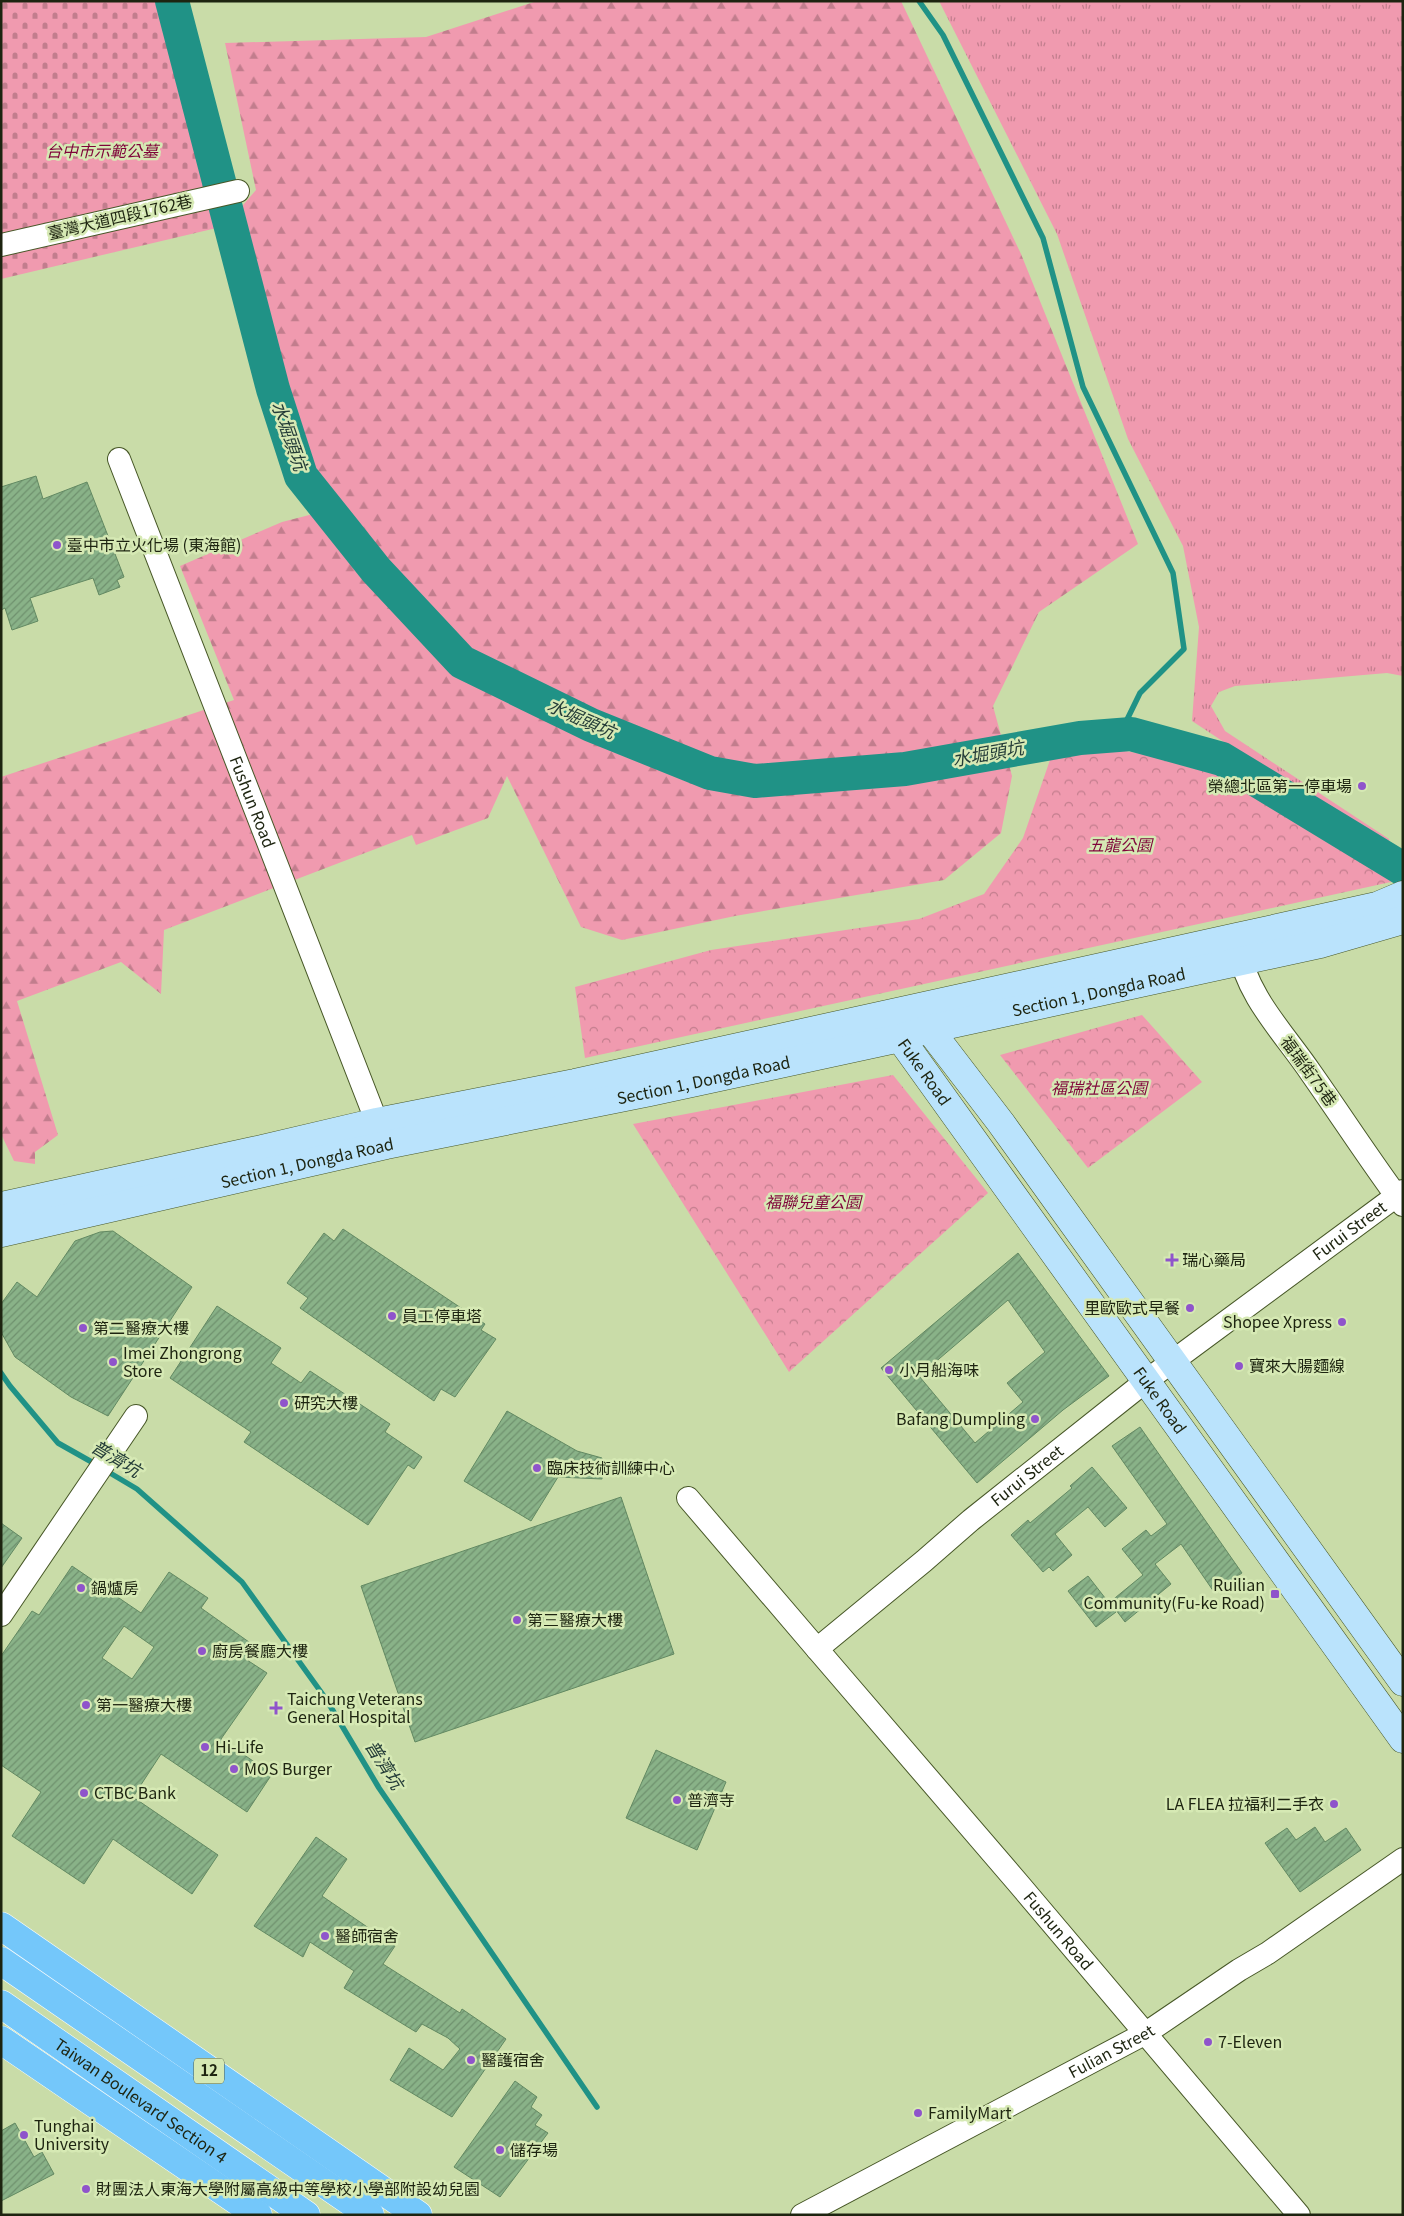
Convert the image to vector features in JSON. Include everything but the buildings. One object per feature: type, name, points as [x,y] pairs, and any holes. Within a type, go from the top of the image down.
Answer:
[{"type":"main road","name":"12","points":[[1,1926],[418,2215]]},
{"type":"main road","name":"12","points":[[1,1961],[370,2215]]},
{"type":"main road","name":"Taiwan Boulevard Section 4","points":[[1,2004],[306,2215]]},
{"type":"main road","name":"Taiwan Boulevard Section 4","points":[[1,2040],[258,2215]]},
{"type":"street","name":"臺灣大道四段1762巷","points":[[1,244],[238,191]]},
{"type":"street","name":"Fushun Road","points":[[119,459],[382,1133]]},
{"type":"street","name":"Section 1, Dongda Road","points":[[1,1233],[256,1163],[382,1133],[575,1083],[896,1012],[1395,920],[1403,895]]},
{"type":"street","name":"Section 1, Dongda Road","points":[[382,1133],[650,1092],[900,1038],[1239,949]]},
{"type":"street","name":"福瑞街75巷","points":[[1239,949],[1262,1007],[1401,1198]]},
{"type":"street","name":"Fuke Road","points":[[896,1012],[929,1029],[1001,1123],[1171,1362],[1403,1682]]},
{"type":"street","name":"Fuke Road","points":[[896,1012],[900,1038],[1403,1739]]},
{"type":"street","name":"Section 1, Dongda Road","points":[[1,1206],[256,1163]]},
{"type":"street","name":"Furui Street","points":[[817,1648],[971,1520],[1146,1381],[1401,1198]]},
{"type":"street","points":[[1,1615],[136,1416]]},
{"type":"street","points":[[688,1498],[817,1648]]},
{"type":"street","name":"Fushun Road","points":[[817,1648],[1299,2215]]},
{"type":"street","name":"Fulian Street","points":[[802,2215],[1146,2033],[1239,1970],[1268,1954],[1403,1859]]},
{"type":"green space","name":"台中市示範公墓","points":[[1,1],[167,1],[183,66],[213,166],[225,226],[1,279]]},
{"type":"green space","points":[[537,1],[901,1],[1021,254],[1138,544],[1039,612],[993,706],[1012,776],[1001,833],[944,880],[735,916],[622,940],[581,927],[507,776],[488,818],[416,845],[412,835],[164,930],[161,994],[121,962],[17,1001],[58,1135],[35,1152],[35,1164],[14,1161],[1,1134],[1,777],[234,700],[180,566],[282,522],[317,513],[290,466],[246,350],[225,226],[256,190],[225,43],[426,37]]},
{"type":"green space","points":[[939,1],[1403,1],[1403,676],[1387,673],[1235,686],[1219,692],[1211,706],[1225,731],[1389,839],[1391,852],[1192,721],[1199,627],[1183,546],[1128,439],[1057,234]]},
{"type":"green space","name":"五龍公園","points":[[1093,746],[1144,754],[1195,769],[1214,767],[1400,880],[585,1058],[575,987],[711,950],[919,919],[984,894],[1023,838],[1051,757]]},
{"type":"green space","name":"福瑞社區公園","points":[[1142,1015],[1202,1082],[1088,1168],[1000,1055]]},
{"type":"green space","name":"福聯兒童公園","points":[[893,1075],[988,1193],[789,1372],[633,1124]]},
{"type":"waterway","name":"水堀頭坑","points":[[172,1],[273,389],[301,476],[376,570],[462,662],[591,725],[710,773],[755,781],[905,769],[1080,738],[1131,734],[1222,759],[1403,869]]},
{"type":"waterway","points":[[919,1],[943,35],[1043,238],[1083,387],[1173,573],[1184,649],[1140,693],[1120,734]]},
{"type":"waterway","name":"普濟坑","points":[[1,1373],[58,1443],[97,1465]]},
{"type":"waterway","name":"普濟坑","points":[[105,1470],[137,1489],[242,1582],[326,1699],[379,1788],[597,2107]]},
{"type":"place","name":"臺中市立火化場 (東海館)","points":[[57,545]]},
{"type":"place","name":"榮總北區第一停車場","points":[[1362,786]]},
{"type":"place","name":"瑞心藥局","points":[[1172,1260]]},
{"type":"place","name":"里歐歐式早餐","points":[[1190,1308]]},
{"type":"place","name":"員工停車塔","points":[[392,1316]]},
{"type":"place","name":"Shopee Xpress","points":[[1342,1322]]},
{"type":"place","name":"第二醫療大樓","points":[[83,1328]]},
{"type":"place","name":"Imei Zhongrong Store","points":[[113,1362]]},
{"type":"place","name":"寶來大腸麵線","points":[[1239,1366]]},
{"type":"place","name":"小月船海味","points":[[889,1370]]},
{"type":"place","name":"研究大樓","points":[[284,1403]]},
{"type":"place","name":"Bafang Dumpling","points":[[1035,1419]]},
{"type":"place","name":"臨床技術訓練中心","points":[[537,1468]]},
{"type":"place","name":"鍋爐房","points":[[81,1588]]},
{"type":"place","name":"Ruilian Community(Fu-ke Road)","points":[[1275,1594]]},
{"type":"place","name":"第三醫療大樓","points":[[517,1620]]},
{"type":"place","name":"廚房餐廳大樓","points":[[202,1651]]},
{"type":"place","name":"第一醫療大樓","points":[[86,1705]]},
{"type":"place","name":"Taichung Veterans General Hospital","points":[[276,1708]]},
{"type":"place","name":"Hi-Life","points":[[205,1747]]},
{"type":"place","name":"MOS Burger","points":[[234,1769]]},
{"type":"place","name":"CTBC Bank","points":[[84,1793]]},
{"type":"place","name":"普濟寺","points":[[677,1800]]},
{"type":"place","name":"LA FLEA 拉福利二手衣","points":[[1334,1804]]},
{"type":"place","name":"醫師宿舍","points":[[325,1936]]},
{"type":"place","name":"7-Eleven","points":[[1208,2042]]},
{"type":"place","name":"醫護宿舍","points":[[471,2060]]},
{"type":"place","name":"FamilyMart","points":[[918,2113]]},
{"type":"place","name":"Tunghai University","points":[[24,2135]]},
{"type":"place","name":"儲存場","points":[[500,2150]]},
{"type":"place","name":"財團法人東海大學附屬高級中等學校小學部附設幼兒園","points":[[86,2189]]}]
